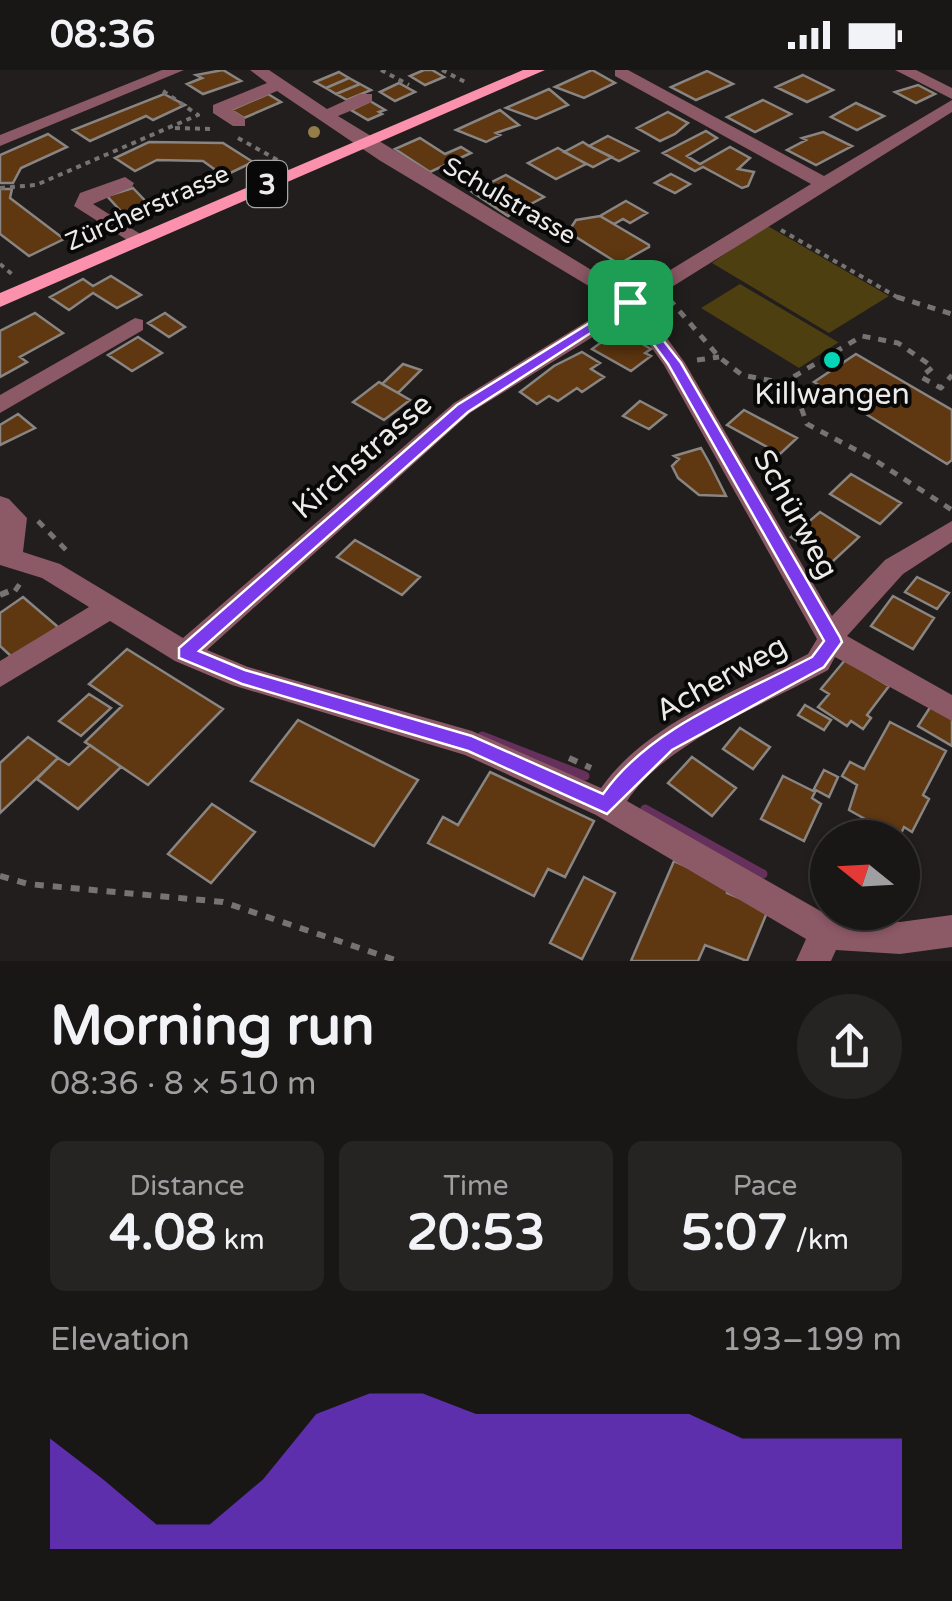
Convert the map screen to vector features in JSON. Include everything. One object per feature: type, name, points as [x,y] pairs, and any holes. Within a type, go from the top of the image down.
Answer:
[{"type":"main road","name":"Zürcherstrasse","points":[[0,300],[537,70]]},
{"type":"street","points":[[0,141],[176,70]]},
{"type":"street","name":"Schulstrasse","points":[[258,70],[365,142],[630,302]]},
{"type":"street","points":[[903,70],[952,94]]},
{"type":"street","points":[[621,73],[824,184]]},
{"type":"street","points":[[238,122],[219,110],[279,84]]},
{"type":"street","points":[[328,115],[366,98]]},
{"type":"street","name":"Kirchstrasse","points":[[185,653],[462,408],[952,104]]},
{"type":"street","points":[[125,183],[87,196],[83,206],[138,241]]},
{"type":"street","name":"Schürweg","points":[[630,302],[674,363],[833,642]]},
{"type":"street","points":[[0,405],[135,324]]},
{"type":"street","points":[[0,504],[14,518],[5,560],[51,571],[185,653],[242,677],[472,744],[607,805],[820,947],[952,930]]},
{"type":"street","name":"Acherweg","points":[[607,805],[626,778],[665,744],[818,662],[833,642],[838,627],[894,567],[952,530]]},
{"type":"street","points":[[0,675],[109,608]]},
{"type":"street","points":[[833,642],[952,709]]},
{"type":"path","points":[[381,70],[408,85]]},
{"type":"path","points":[[0,188],[36,184],[198,114],[147,82]]},
{"type":"path","points":[[763,220],[906,302],[952,314]]},
{"type":"path","points":[[0,264],[20,280]]},
{"type":"path","points":[[656,286],[719,357],[742,376],[783,384],[798,398],[807,424],[874,459],[952,510]]},
{"type":"path","points":[[783,384],[862,336],[898,343],[933,368],[921,378],[941,388],[952,375]]},
{"type":"path","points":[[43,547],[56,540]]},
{"type":"path","points":[[0,876],[28,884],[223,902],[398,961]]},
{"type":"shaded area","points":[[766,225],[889,296],[829,333],[712,263]]},
{"type":"shaded area","points":[[740,284],[839,342],[799,368],[701,308]]},
{"type":"building","points":[[223,70],[241,81],[203,94],[187,84],[202,78],[196,75]]},
{"type":"building","points":[[424,70],[444,77],[425,85],[410,76]]},
{"type":"building","points":[[592,70],[615,83],[584,98],[555,87]]},
{"type":"building","points":[[707,71],[733,84],[696,100],[671,87]]},
{"type":"building","points":[[339,72],[349,78],[326,88],[315,82]]},
{"type":"building","points":[[803,75],[833,90],[807,102],[776,87]]},
{"type":"building","points":[[349,78],[360,84],[336,94],[326,88]]},
{"type":"building","points":[[399,83],[415,92],[395,101],[380,92]]},
{"type":"building","points":[[360,84],[371,90],[347,100],[336,94]]},
{"type":"building","points":[[918,85],[935,94],[916,103],[895,92]]},
{"type":"building","points":[[549,89],[568,105],[536,119],[506,108]]},
{"type":"building","points":[[164,94],[185,105],[153,120],[146,116],[90,141],[73,130]]},
{"type":"building","points":[[268,94],[281,102],[244,118],[231,110]]},
{"type":"building","points":[[763,100],[791,114],[755,132],[727,117]]},
{"type":"building","points":[[370,101],[385,110],[379,112],[382,114],[368,120],[351,110]]},
{"type":"building","points":[[856,103],[884,116],[857,130],[831,117]]},
{"type":"building","points":[[500,110],[519,125],[496,133],[500,135],[486,142],[456,130]]},
{"type":"building","points":[[668,112],[688,123],[660,141],[637,128]]},
{"type":"building","points":[[706,131],[717,138],[687,156],[700,164],[730,147],[750,158],[738,169],[754,172],[748,186],[742,188],[703,167],[695,171],[663,153]]},
{"type":"building","points":[[823,132],[852,146],[816,165],[787,150],[806,140],[802,138]]},
{"type":"building","points":[[48,134],[67,147],[21,168],[13,183],[0,183],[0,155]]},
{"type":"building","points":[[608,136],[638,151],[619,161],[589,146]]},
{"type":"building","points":[[420,138],[445,154],[461,147],[471,153],[430,172],[395,149]]},
{"type":"building","points":[[149,142],[223,143],[253,162],[224,176],[203,161],[157,160],[135,171],[115,158]]},
{"type":"building","points":[[583,142],[612,157],[593,167],[564,152]]},
{"type":"building","points":[[558,148],[586,164],[556,179],[528,163]]},
{"type":"building","points":[[671,174],[690,184],[675,193],[655,183]]},
{"type":"building","points":[[506,175],[544,197],[508,216],[472,192]]},
{"type":"building","points":[[133,188],[156,212],[130,221],[107,196]]},
{"type":"building","points":[[0,189],[12,189],[10,198],[64,239],[29,256],[0,234]]},
{"type":"building","points":[[626,201],[647,213],[630,223],[623,219],[614,224],[600,216]]},
{"type":"building","points":[[600,216],[649,247],[619,264],[568,232],[576,220]]},
{"type":"building","points":[[111,276],[141,295],[117,308],[93,293],[69,310],[50,297],[83,279],[93,286]]},
{"type":"building","points":[[35,313],[63,333],[20,357],[27,362],[0,377],[0,331]]},
{"type":"building","points":[[165,313],[185,327],[169,337],[148,323]]},
{"type":"building","points":[[618,330],[651,349],[645,353],[651,356],[631,371],[592,349]]},
{"type":"building","points":[[138,337],[162,353],[132,371],[108,355]]},
{"type":"building","points":[[582,352],[600,363],[591,369],[604,377],[582,392],[577,388],[558,401],[549,396],[537,404],[520,392],[554,366]]},
{"type":"building","points":[[856,354],[952,410],[952,460],[947,464],[814,382]]},
{"type":"building","points":[[403,364],[421,370],[398,393],[382,384]]},
{"type":"building","points":[[379,382],[410,400],[384,420],[353,402]]},
{"type":"building","points":[[640,401],[666,415],[649,429],[623,416]]},
{"type":"building","points":[[744,410],[797,438],[780,454],[727,425]]},
{"type":"building","points":[[18,414],[35,428],[0,445],[0,425]]},
{"type":"building","points":[[701,448],[726,496],[699,495],[678,478],[672,466],[679,459],[674,456]]},
{"type":"building","points":[[851,474],[901,503],[880,524],[830,494]]},
{"type":"building","points":[[820,512],[859,537],[831,563],[791,537]]},
{"type":"building","points":[[355,540],[420,577],[402,595],[337,557]]},
{"type":"building","points":[[917,577],[949,593],[937,609],[905,592]]},
{"type":"building","points":[[893,596],[934,618],[913,649],[871,626]]},
{"type":"building","points":[[23,597],[58,627],[14,659],[0,646],[0,613]]},
{"type":"building","points":[[127,649],[223,709],[148,785],[85,742],[122,706],[89,684]]},
{"type":"building","points":[[845,660],[889,686],[867,715],[871,718],[863,729],[851,721],[847,726],[818,707],[829,694],[821,689]]},
{"type":"building","points":[[89,694],[111,708],[81,736],[59,721]]},
{"type":"building","points":[[805,705],[831,720],[824,730],[798,715]]},
{"type":"building","points":[[931,706],[952,718],[952,746],[918,726]]},
{"type":"building","points":[[298,720],[418,780],[374,846],[251,781]]},
{"type":"building","points":[[890,722],[946,751],[923,795],[929,799],[918,820],[867,820],[849,810],[857,785],[842,776],[850,762],[864,769]]},
{"type":"building","points":[[740,728],[770,747],[753,769],[723,749]]},
{"type":"building","points":[[28,737],[58,758],[0,813],[0,763]]},
{"type":"building","points":[[90,745],[121,767],[78,809],[37,779],[58,758],[69,765]]},
{"type":"building","points":[[692,757],[736,788],[712,816],[668,783]]},
{"type":"building","points":[[824,770],[838,777],[829,797],[814,789]]},
{"type":"building","points":[[490,772],[594,821],[565,877],[548,869],[534,896],[428,843],[443,817],[458,825]]},
{"type":"building","points":[[783,776],[815,792],[812,798],[821,804],[814,820],[810,820],[804,841],[761,819]]},
{"type":"building","points":[[212,804],[255,832],[211,883],[168,854]]},
{"type":"building","points":[[674,861],[728,885],[727,893],[768,910],[747,961],[705,945],[698,961],[631,961]]},
{"type":"building","points":[[584,877],[615,893],[582,959],[550,943]]},
{"type":"waterway","points":[[482,736],[585,776]]},
{"type":"waterway","points":[[645,809],[763,874]]},
{"type":"place","name":"Killwangen","points":[[832,360]]},
{"type":"route","points":[[630,302],[654,330],[674,363],[833,642],[818,662],[665,744],[626,778],[607,805],[472,744],[242,677],[185,653],[462,408],[630,302]]}]
